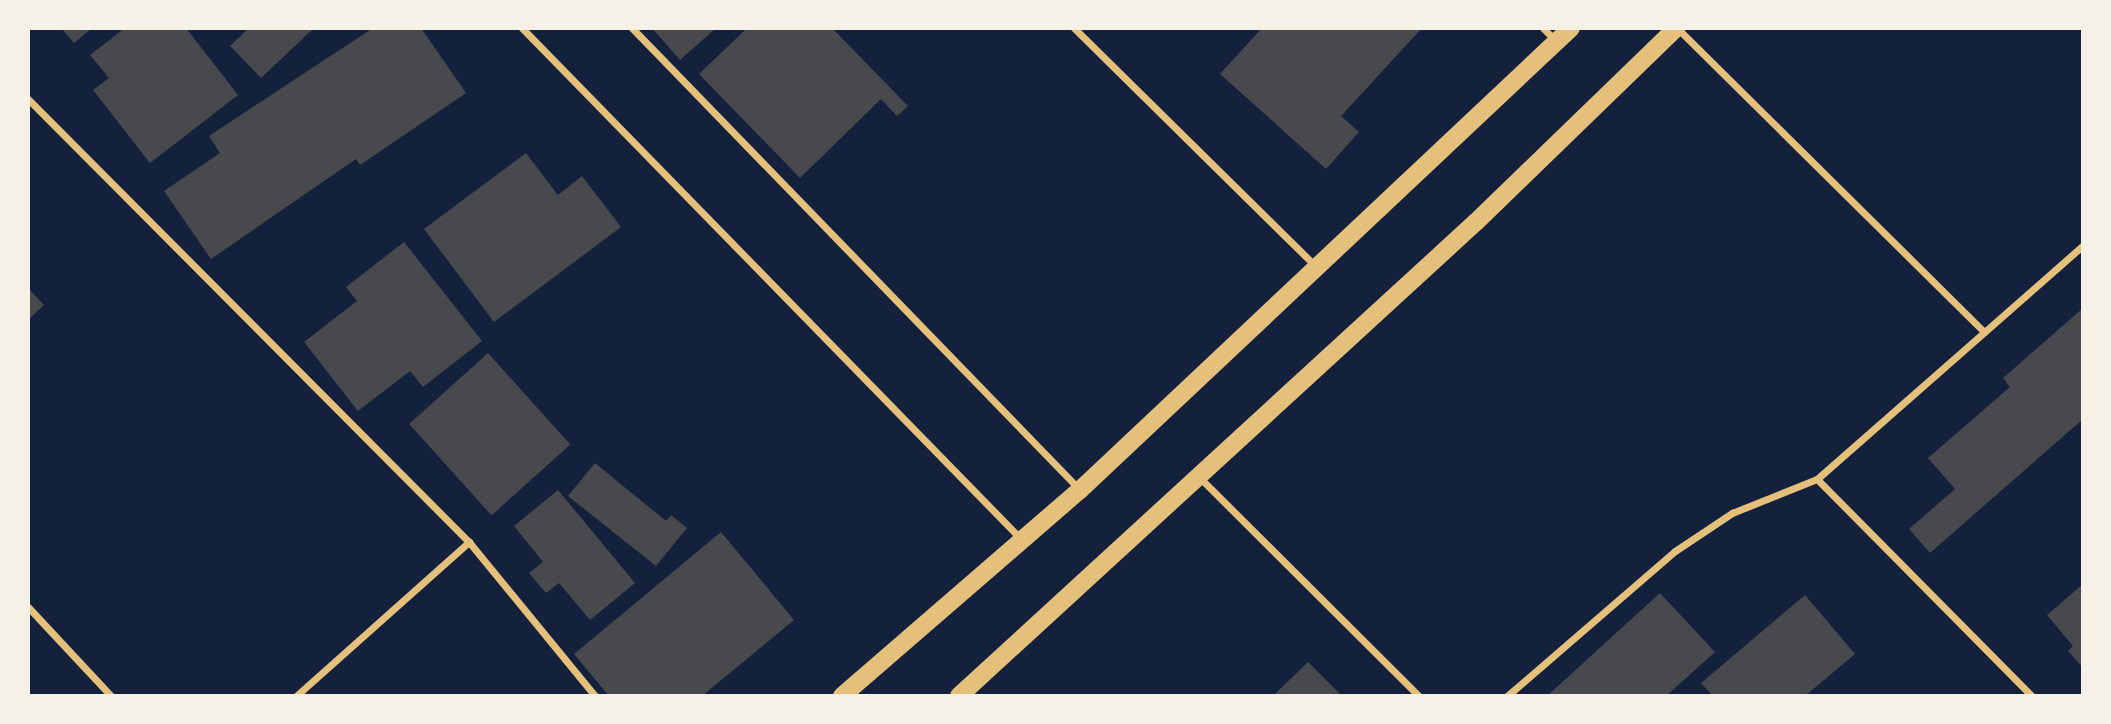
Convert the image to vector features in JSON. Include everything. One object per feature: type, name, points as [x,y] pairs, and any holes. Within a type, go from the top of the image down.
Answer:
[{"type":"main road","points":[[842,696],[1080,490],[1571,28]]},
{"type":"main road","points":[[959,696],[1476,222],[1676,28]]},
{"type":"street","points":[[522,28],[1023,541]]},
{"type":"street","points":[[632,28],[1080,490]]},
{"type":"street","points":[[1074,28],[1317,267]]},
{"type":"street","points":[[1543,28],[1557,42]]},
{"type":"street","points":[[1676,28],[1984,332]]},
{"type":"street","points":[[28,99],[469,542],[596,696]]},
{"type":"street","points":[[1507,696],[1675,551],[1732,513],[1816,480],[2083,245]]},
{"type":"street","points":[[1199,477],[1419,696]]},
{"type":"street","points":[[1816,480],[2032,696]]},
{"type":"street","points":[[296,696],[469,542]]},
{"type":"street","points":[[28,607],[111,696]]},
{"type":"building","points":[[61,28],[92,28],[74,43]]},
{"type":"building","points":[[125,28],[186,28],[238,95],[150,163],[93,90],[109,78],[90,55]]},
{"type":"building","points":[[249,28],[314,28],[261,78],[230,46]]},
{"type":"building","points":[[373,28],[421,28],[466,93],[360,165],[356,159],[211,259],[164,191],[220,153],[209,136]]},
{"type":"building","points":[[652,28],[716,28],[680,60]]},
{"type":"building","points":[[747,28],[832,28],[908,106],[897,116],[881,99],[800,178],[699,74]]},
{"type":"building","points":[[1262,28],[1422,28],[1341,116],[1359,132],[1326,169],[1220,74]]},
{"type":"building","points":[[526,153],[558,195],[582,176],[621,227],[494,322],[424,229]]},
{"type":"building","points":[[404,242],[482,341],[423,387],[410,371],[358,411],[304,342],[357,301],[346,287]]},
{"type":"building","points":[[28,288],[44,305],[28,320]]},
{"type":"building","points":[[2083,308],[2083,419],[1930,553],[1909,529],[1955,489],[1928,458],[2010,387],[2003,378]]},
{"type":"building","points":[[488,353],[570,444],[492,515],[409,424]]},
{"type":"building","points":[[595,463],[666,521],[671,515],[687,528],[656,566],[568,496]]},
{"type":"building","points":[[558,490],[635,583],[590,620],[559,583],[546,593],[529,573],[543,562],[514,526]]},
{"type":"building","points":[[721,532],[794,620],[702,696],[609,696],[574,654]]},
{"type":"building","points":[[2083,584],[2083,668],[2068,651],[2073,646],[2047,615]]},
{"type":"building","points":[[1660,593],[1715,652],[1666,696],[1547,696]]},
{"type":"building","points":[[1805,595],[1855,654],[1805,696],[1713,696],[1701,683]]},
{"type":"building","points":[[1308,662],[1342,696],[1273,696]]}]
